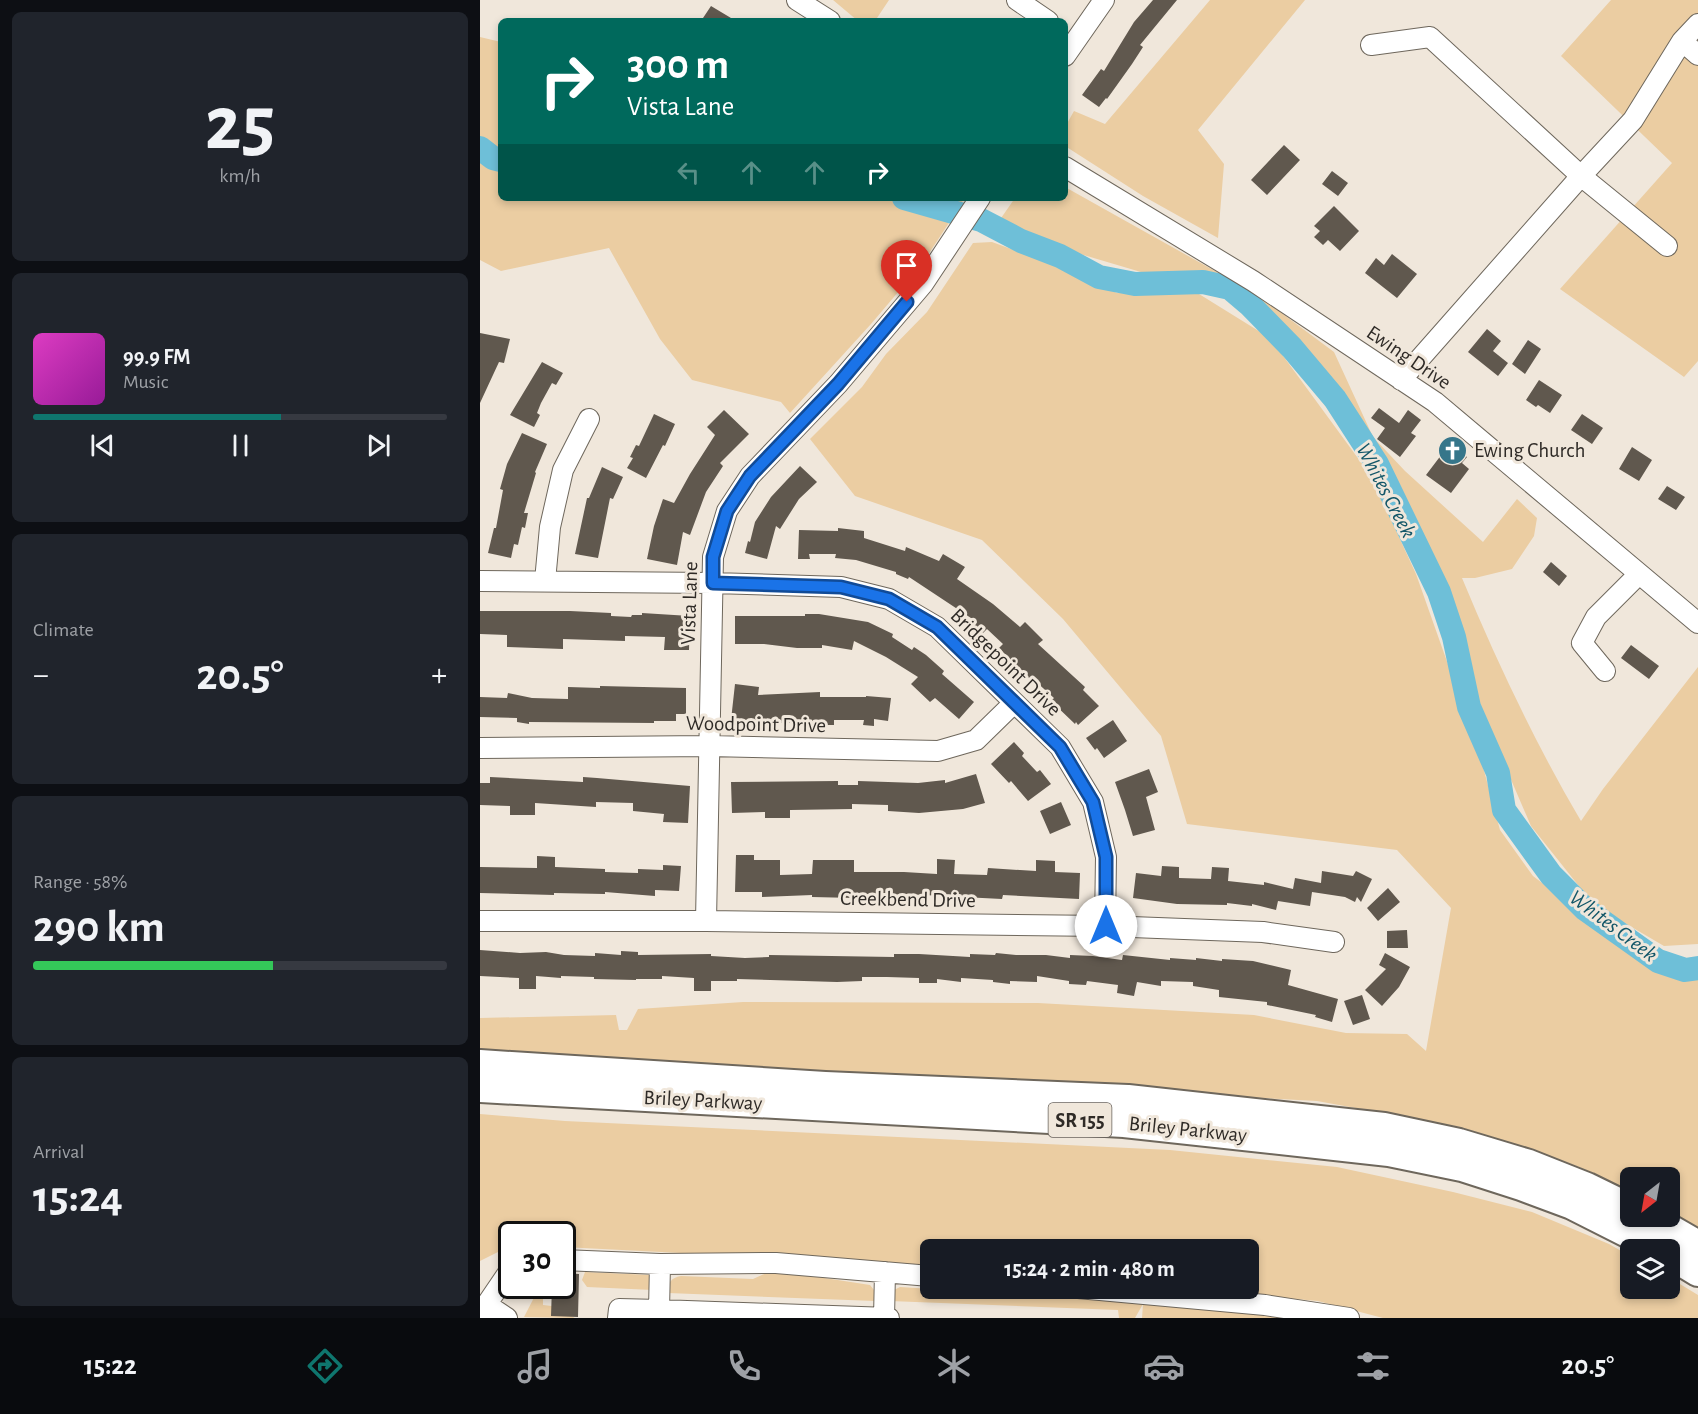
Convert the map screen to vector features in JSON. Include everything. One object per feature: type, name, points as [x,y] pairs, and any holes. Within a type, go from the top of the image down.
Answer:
[{"type":"highway","name":"Briley Parkway","points":[[480,1064],[825,1086],[1128,1099],[1383,1127],[1459,1143],[1528,1164],[1587,1187],[1620,1203]]},
{"type":"highway","name":"Briley Parkway","points":[[480,1088],[1124,1123],[1389,1152],[1462,1167],[1521,1186],[1572,1205],[1639,1239]]},
{"type":"highway","points":[[1667,1227],[1698,1245]]},
{"type":"highway","points":[[1680,1261],[1698,1272]]},
{"type":"street","points":[[797,0],[825,18]]},
{"type":"street","points":[[1017,0],[1044,18]]},
{"type":"street","points":[[1068,42],[1104,0]]},
{"type":"street","points":[[1401,380],[1633,120],[1682,41],[1698,24]]},
{"type":"street","points":[[1371,45],[1430,37],[1581,176],[1667,246]]},
{"type":"street","points":[[1682,41],[1698,55]]},
{"type":"street","name":"Ewing Drive","points":[[1068,169],[1254,281],[1435,402],[1698,623]]},
{"type":"street","name":"Vista Lane","points":[[706,921],[713,557],[727,511],[750,476],[838,384],[923,284],[978,201]]},
{"type":"street","points":[[545,581],[550,527],[563,470],[589,419]]},
{"type":"street","points":[[1605,671],[1582,643],[1596,617],[1639,574]]},
{"type":"street","name":"Bridgepoint Drive","points":[[480,581],[713,583],[841,587],[889,599],[937,627],[1060,747],[1093,802],[1106,857],[1106,926]]},
{"type":"street","name":"Woodpoint Drive","points":[[480,748],[709,746],[938,751],[976,740],[1014,703]]},
{"type":"street","name":"Creekbend Drive","points":[[480,921],[706,921],[1106,926],[1263,932],[1334,942]]},
{"type":"street","points":[[576,1261],[660,1264],[776,1263],[920,1275]]},
{"type":"street","points":[[659,1314],[660,1264]]},
{"type":"street","points":[[884,1318],[885,1272]]},
{"type":"street","points":[[498,1287],[483,1309],[507,1318]]},
{"type":"street","points":[[1199,1299],[1265,1305],[1349,1318]]},
{"type":"street","points":[[618,1318],[619,1309],[659,1314],[889,1318]]},
{"type":"shaded area","points":[[833,0],[889,0],[877,18],[854,18]]},
{"type":"shaded area","points":[[1210,0],[1305,0],[1198,130],[1224,164],[1218,238],[1143,196],[1068,148],[1068,122],[1074,111],[1105,124]]},
{"type":"shaded area","points":[[1611,0],[1698,0],[1698,361],[1684,377],[1560,289],[1672,163],[1561,56]]},
{"type":"shaded area","points":[[480,37],[498,41],[498,201],[962,201],[922,264],[790,413],[781,402],[692,380],[660,339],[609,248],[501,271],[480,260]]},
{"type":"shaded area","points":[[1068,189],[1256,294],[1334,352],[1373,437],[1405,471],[1483,542],[1517,499],[1537,518],[1534,536],[1512,569],[1475,578],[1462,578],[1517,702],[1581,821],[1603,789],[1698,667],[1698,944],[1664,946],[1594,905],[1531,826],[1478,703],[1439,572],[1379,455],[1319,364],[1256,300],[1219,279],[1151,275],[1060,248],[999,221],[1013,201],[1068,201]]},
{"type":"shaded area","points":[[992,242],[1044,261],[1117,293],[1199,294],[1270,338],[1371,476],[1416,574],[1479,752],[1500,830],[1533,876],[1617,940],[1665,969],[1698,975],[1698,1227],[1680,1217],[1680,1167],[1620,1167],[1620,1186],[1579,1167],[1528,1148],[1460,1127],[1317,1101],[480,1055],[480,1018],[616,1015],[619,1030],[627,1030],[638,1009],[743,1002],[1038,1003],[1254,1015],[1346,1033],[1407,1034],[1426,1051],[1451,908],[1397,850],[1187,824],[1161,736],[1063,619],[982,540],[855,496],[810,439],[862,387],[886,354],[927,312],[973,243]]},
{"type":"shaded area","points":[[480,1114],[565,1121],[1170,1150],[1337,1167],[1532,1212],[1609,1244],[1620,1250],[1620,1299],[1680,1299],[1680,1284],[1698,1295],[1698,1318],[1383,1318],[1318,1301],[1259,1296],[1259,1239],[920,1239],[920,1267],[576,1248],[576,1221],[498,1221],[498,1252],[480,1261]]},
{"type":"shaded area","points":[[773,1270],[870,1285],[874,1290],[875,1301],[668,1293],[671,1281],[681,1276],[753,1279]]},
{"type":"shaded area","points":[[585,1272],[650,1275],[653,1290],[587,1287],[582,1280]]},
{"type":"shaded area","points":[[900,1287],[920,1288],[920,1299],[1091,1299],[1310,1318],[1142,1318],[1143,1304],[1135,1318],[1119,1318],[1118,1310],[890,1301],[894,1290]]},
{"type":"shaded area","points":[[533,1299],[543,1299],[543,1305],[552,1306],[575,1318],[524,1317]]},
{"type":"building","points":[[1153,0],[1177,0],[1140,45],[1143,47],[1132,64],[1099,107],[1082,95],[1101,69],[1104,71],[1134,22]]},
{"type":"building","points":[[711,6],[731,18],[703,18]]},
{"type":"building","points":[[1284,145],[1300,160],[1267,195],[1251,180]]},
{"type":"building","points":[[1332,171],[1348,183],[1338,196],[1322,184]]},
{"type":"building","points":[[1334,206],[1359,231],[1340,251],[1328,240],[1323,245],[1314,237],[1320,231],[1314,226]]},
{"type":"building","points":[[1392,254],[1417,274],[1397,298],[1365,273],[1376,258],[1384,265]]},
{"type":"building","points":[[1487,329],[1501,341],[1493,351],[1508,363],[1498,376],[1468,352]]},
{"type":"building","points":[[480,333],[510,339],[504,363],[499,362],[480,403]]},
{"type":"building","points":[[1528,340],[1541,349],[1525,374],[1512,364]]},
{"type":"building","points":[[542,362],[563,373],[556,385],[552,383],[541,403],[537,413],[540,415],[534,427],[510,415]]},
{"type":"building","points":[[1539,380],[1562,395],[1550,413],[1526,400]]},
{"type":"building","points":[[1379,408],[1399,423],[1408,410],[1421,420],[1411,433],[1416,436],[1400,457],[1377,439],[1385,428],[1371,418]]},
{"type":"building","points":[[724,410],[749,434],[720,463],[723,466],[706,492],[690,535],[683,532],[677,565],[647,559],[663,499],[674,503],[715,435],[707,427]]},
{"type":"building","points":[[654,414],[675,424],[646,478],[627,468],[633,458],[630,457],[636,445],[639,446]]},
{"type":"building","points":[[1582,414],[1603,428],[1592,444],[1571,430]]},
{"type":"building","points":[[522,433],[547,444],[535,472],[524,513],[528,513],[525,528],[522,527],[518,545],[514,544],[511,558],[488,553],[494,528],[496,528],[503,490],[500,489],[507,464]]},
{"type":"building","points":[[1632,447],[1652,460],[1639,481],[1619,469]]},
{"type":"building","points":[[1445,450],[1453,456],[1458,450],[1467,457],[1462,463],[1469,469],[1451,493],[1426,475]]},
{"type":"building","points":[[800,466],[817,482],[799,499],[780,529],[776,526],[767,559],[745,553],[755,522],[771,497]]},
{"type":"building","points":[[602,467],[623,477],[613,499],[610,498],[598,558],[575,554],[587,498],[589,498]]},
{"type":"building","points":[[1667,486],[1685,497],[1676,510],[1658,499]]},
{"type":"building","points":[[838,528],[864,531],[864,538],[905,551],[906,547],[939,561],[943,554],[965,567],[957,579],[993,604],[1020,627],[1025,622],[1043,640],[1038,644],[1085,687],[1083,690],[1099,706],[1078,725],[1076,722],[1075,724],[1051,701],[1054,698],[1033,679],[1032,681],[999,648],[1003,644],[987,629],[983,633],[974,625],[977,622],[909,577],[908,579],[896,572],[856,560],[835,558],[836,554],[809,554],[810,559],[798,559],[799,530],[838,531]]},
{"type":"building","points":[[1551,562],[1567,576],[1559,586],[1543,572]]},
{"type":"building","points":[[480,611],[570,611],[611,613],[611,616],[631,617],[642,615],[642,613],[690,616],[689,650],[664,650],[665,637],[625,636],[625,641],[563,639],[563,649],[507,647],[507,635],[480,634]]},
{"type":"building","points":[[805,614],[868,622],[893,634],[892,637],[912,650],[914,647],[926,655],[944,671],[942,674],[974,702],[959,719],[935,698],[930,702],[911,684],[918,677],[854,641],[852,650],[822,645],[822,648],[797,648],[764,644],[735,644],[735,616],[805,616]]},
{"type":"building","points":[[1631,645],[1659,666],[1649,679],[1621,658]]},
{"type":"building","points":[[735,684],[759,687],[758,695],[820,692],[820,697],[891,698],[888,721],[874,719],[874,726],[863,725],[864,720],[834,720],[834,725],[805,725],[805,723],[756,723],[731,720]]},
{"type":"building","points":[[600,686],[686,688],[686,714],[676,714],[676,721],[654,721],[654,723],[529,722],[529,724],[517,722],[517,718],[480,717],[480,697],[507,698],[508,693],[532,698],[568,699],[568,687],[600,688]]},
{"type":"building","points":[[1113,720],[1127,741],[1104,758],[1086,738]]},
{"type":"building","points":[[1014,742],[1024,753],[1022,756],[1037,772],[1040,770],[1051,784],[1028,801],[1011,781],[1009,783],[991,764]]},
{"type":"building","points":[[1149,769],[1158,792],[1146,797],[1155,830],[1133,836],[1115,782]]},
{"type":"building","points":[[976,774],[985,803],[963,809],[919,813],[888,811],[888,805],[852,804],[852,809],[790,810],[790,818],[765,818],[765,812],[732,813],[731,782],[838,781],[838,785],[858,785],[858,781],[918,783],[945,780],[945,783]]},
{"type":"building","points":[[490,777],[583,782],[583,777],[690,786],[688,823],[663,822],[664,814],[633,811],[633,803],[596,802],[596,807],[535,803],[535,815],[510,815],[510,806],[480,805],[480,783],[490,783]]},
{"type":"building","points":[[1061,802],[1071,825],[1050,834],[1040,811]]},
{"type":"building","points":[[736,855],[754,855],[754,860],[780,860],[780,875],[812,874],[813,860],[854,860],[854,872],[937,874],[937,859],[955,860],[954,874],[987,875],[988,868],[1036,871],[1036,860],[1055,861],[1055,872],[1080,873],[1079,899],[1003,895],[1002,899],[904,894],[855,898],[812,897],[812,895],[762,897],[762,892],[735,892]]},
{"type":"building","points":[[537,856],[555,857],[555,867],[605,869],[605,872],[638,873],[638,869],[663,870],[663,865],[681,866],[679,891],[655,890],[655,896],[605,892],[605,894],[554,893],[554,895],[480,893],[480,867],[537,868]]},
{"type":"building","points":[[1162,866],[1179,867],[1179,878],[1211,879],[1212,867],[1229,868],[1228,881],[1264,885],[1264,882],[1293,889],[1295,878],[1321,883],[1322,871],[1353,876],[1356,871],[1372,879],[1361,902],[1357,897],[1355,902],[1345,897],[1312,892],[1310,906],[1278,901],[1276,910],[1252,904],[1252,906],[1227,903],[1227,905],[1177,904],[1133,898],[1136,873],[1161,876]]},
{"type":"building","points":[[1388,888],[1400,902],[1378,921],[1367,908]]},
{"type":"building","points":[[1407,930],[1408,948],[1387,948],[1387,931]]},
{"type":"building","points":[[480,950],[595,956],[595,953],[621,955],[621,951],[638,952],[638,955],[711,954],[711,956],[745,958],[769,957],[769,955],[894,957],[894,954],[970,957],[970,954],[995,955],[996,953],[1070,958],[1070,955],[1093,956],[1122,960],[1123,955],[1170,960],[1170,958],[1196,960],[1196,958],[1222,961],[1222,959],[1253,961],[1291,970],[1288,985],[1338,999],[1332,1022],[1315,1017],[1316,1015],[1267,1005],[1267,1002],[1219,997],[1219,990],[1193,986],[1193,982],[1161,981],[1161,986],[1137,982],[1134,996],[1117,993],[1118,985],[1087,981],[1086,985],[1069,984],[1069,981],[1037,976],[1037,982],[1010,981],[1010,984],[993,982],[993,980],[961,978],[961,982],[937,979],[937,983],[919,983],[919,978],[887,977],[862,977],[862,981],[837,982],[737,979],[737,981],[711,981],[711,991],[694,991],[694,978],[662,976],[662,979],[636,980],[536,976],[536,989],[519,989],[519,978],[480,976]]},
{"type":"building","points":[[1385,953],[1410,967],[1399,987],[1382,1006],[1365,990],[1386,969],[1379,965]]},
{"type":"building","points":[[1362,995],[1370,1019],[1353,1025],[1344,1001]]},
{"type":"building","points":[[576,1274],[579,1274],[578,1317],[551,1316],[552,1299],[576,1299]]},
{"type":"waterway","name":"Whites Creek","points":[[480,148],[498,159]]},
{"type":"waterway","name":"Whites Creek","points":[[914,201],[981,220],[1021,241],[1060,256],[1099,277],[1135,284],[1203,282],[1230,288],[1250,305],[1292,348],[1335,399],[1377,464],[1439,592],[1454,637],[1469,707],[1498,773],[1504,810],[1551,875],[1585,909],[1658,961],[1685,970],[1698,968]]},
{"type":"place","name":"Ewing Church","points":[[1453,450]]},
{"type":"route","points":[[907,302],[838,384],[750,476],[727,511],[713,557],[713,583],[841,587],[889,599],[937,627],[1060,747],[1093,802],[1106,857],[1106,926]]}]
